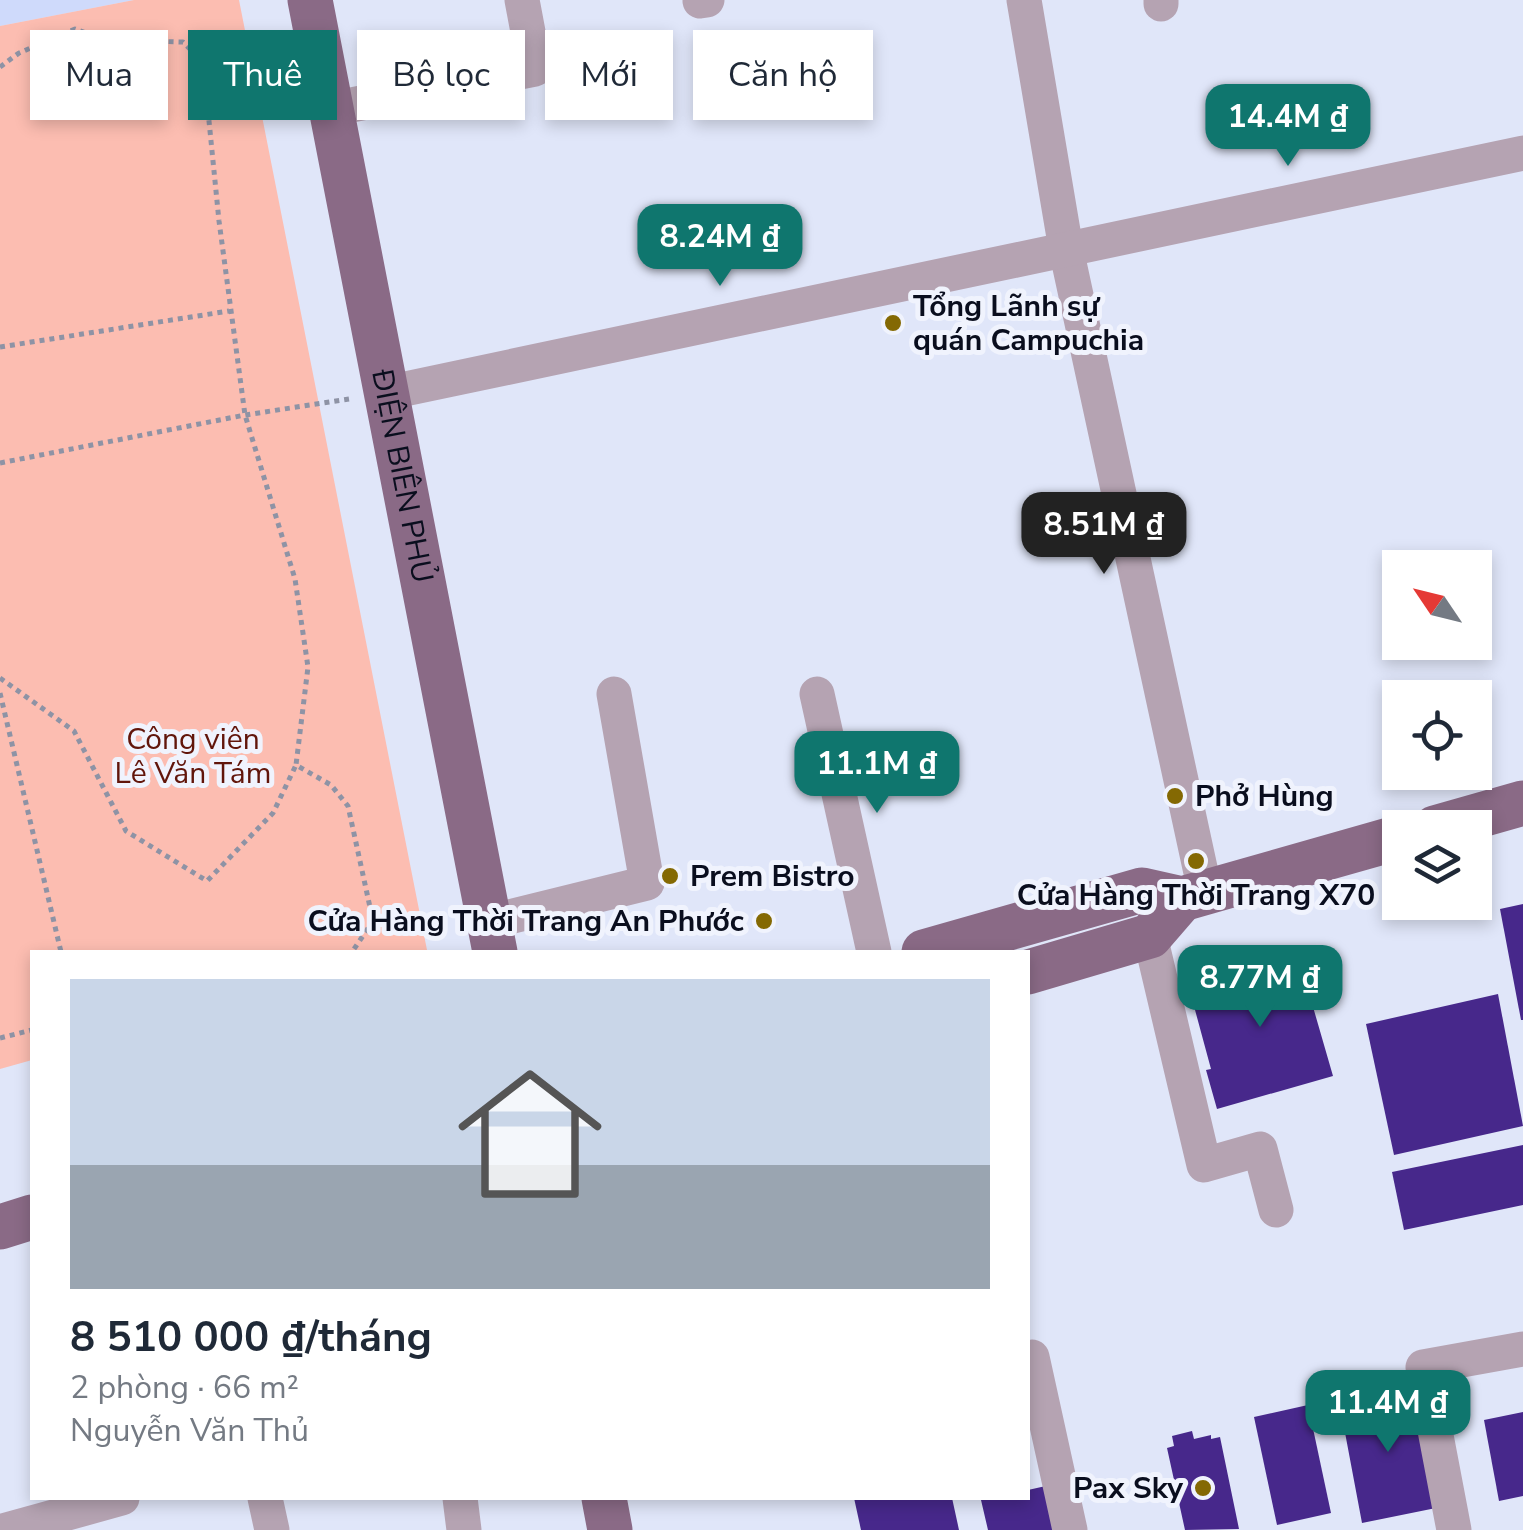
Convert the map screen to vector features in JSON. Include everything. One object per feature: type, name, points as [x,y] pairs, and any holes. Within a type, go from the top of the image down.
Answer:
[{"type":"main road","name":"ĐIỆN BIÊN PHỦ","points":[[310,0],[316,30]]},
{"type":"main road","name":"ĐIỆN BIÊN PHỦ","points":[[333,120],[492,937]]},
{"type":"main road","points":[[1492,812],[1523,803]]},
{"type":"main road","points":[[933,950],[1382,842]]},
{"type":"main road","points":[[1030,971],[1150,936],[1176,893]]},
{"type":"main road","points":[[0,1227],[30,1218]]},
{"type":"main road","points":[[0,1259],[30,1251]]},
{"type":"main road","points":[[604,1500],[610,1530]]},
{"type":"street","points":[[337,108],[535,68],[522,0]]},
{"type":"street","points":[[1024,0],[1176,893]]},
{"type":"street","points":[[386,393],[1523,153]]},
{"type":"street","points":[[492,937],[647,883],[614,694]]},
{"type":"street","points":[[818,694],[874,950]]},
{"type":"street","points":[[1150,936],[1204,1165],[1260,1149],[1276,1210]]},
{"type":"street","points":[[1454,1530],[1424,1367],[1523,1349]]},
{"type":"street","points":[[1032,1357],[1070,1530]]},
{"type":"street","points":[[6,1530],[59,1523],[117,1500]]},
{"type":"street","points":[[266,1500],[272,1530]]},
{"type":"street","points":[[460,1500],[464,1530]]},
{"type":"path","points":[[0,67],[19,53],[75,29],[106,40],[183,42],[198,57],[205,81],[245,415],[295,580],[308,667],[296,765],[273,813],[207,882],[126,831],[74,731],[0,678]]},
{"type":"path","points":[[0,347],[230,311]]},
{"type":"path","points":[[0,463],[245,415],[386,393]]},
{"type":"path","points":[[0,693],[61,950]]},
{"type":"path","points":[[296,765],[331,785],[348,806],[372,922],[353,950]]},
{"type":"path","points":[[0,1026],[1,1038],[30,1031]]},
{"type":"shaded area","points":[[0,0],[134,0],[0,26]]},
{"type":"green space","name":"Công viên Lê Văn Tám","points":[[134,0],[239,0],[245,30],[188,30],[188,120],[263,120],[427,950],[30,950],[30,1061],[0,1069],[0,26]]},
{"type":"building","points":[[1523,904],[1523,1020],[1521,1020],[1500,909]]},
{"type":"building","points":[[1304,951],[1315,991],[1309,993],[1333,1076],[1217,1109],[1206,1070],[1211,1069],[1188,984]]},
{"type":"building","points":[[1498,994],[1523,1126],[1394,1155],[1366,1024]]},
{"type":"building","points":[[1523,1145],[1523,1205],[1404,1230],[1392,1172]]},
{"type":"building","points":[[1410,1379],[1436,1508],[1362,1523],[1340,1406],[1389,1396],[1386,1383]]},
{"type":"building","points":[[1308,1405],[1331,1513],[1277,1525],[1254,1417]]},
{"type":"building","points":[[1523,1412],[1523,1496],[1499,1501],[1484,1420]]},
{"type":"building","name":"Pax Sky","points":[[1192,1431],[1194,1439],[1220,1437],[1239,1529],[1185,1530],[1167,1448],[1174,1446],[1172,1436]]},
{"type":"building","points":[[1059,1483],[1069,1530],[988,1530],[981,1500],[1030,1500],[1030,1490]]},
{"type":"building","points":[[854,1500],[952,1500],[959,1530],[861,1530]]},
{"type":"place","name":"Tổng Lãnh sự quán Campuchia","points":[[893,323]]},
{"type":"place","name":"Phở Hùng","points":[[1175,796]]},
{"type":"place","name":"Cửa Hàng Thời Trang X70","points":[[1196,861]]},
{"type":"place","name":"Prem Bistro","points":[[670,876]]},
{"type":"place","name":"Cửa Hàng Thời Trang An Phước","points":[[764,921]]},
{"type":"place","name":"Pax Sky","points":[[1203,1488]]}]
